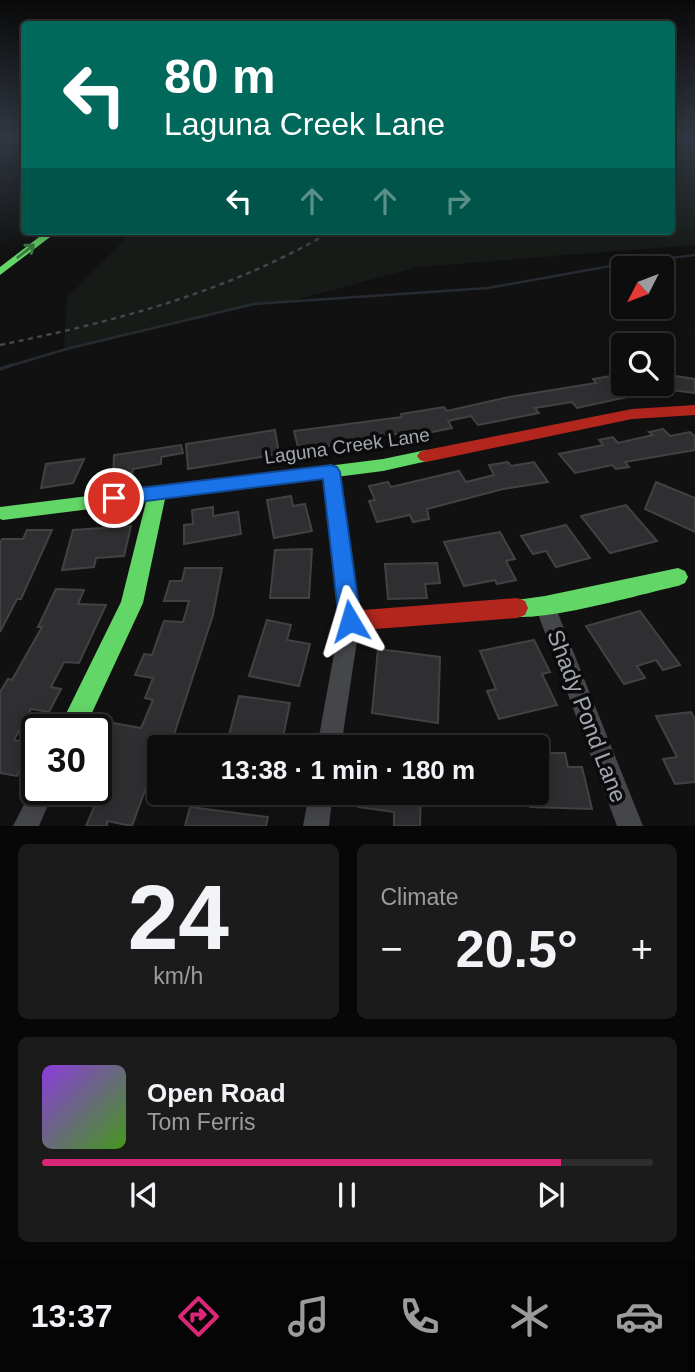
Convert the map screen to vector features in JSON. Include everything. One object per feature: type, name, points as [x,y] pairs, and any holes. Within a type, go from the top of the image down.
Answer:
[{"type":"main road","points":[[0,272],[48,235]]},
{"type":"main road","name":"Laguna Creek Lane","points":[[1,512],[383,465],[632,414],[695,410]]},
{"type":"main road","points":[[79,714],[132,603],[157,492]]},
{"type":"main road","points":[[350,621],[545,606],[678,577]]},
{"type":"street","points":[[331,472],[350,621],[331,735]]},
{"type":"street","name":"Shady Pond Lane","points":[[545,606],[630,826]]},
{"type":"street","points":[[26,826],[36,805]]},
{"type":"street","points":[[316,826],[319,805]]},
{"type":"shaded area","points":[[675,177],[695,177],[695,245],[418,267],[295,300],[237,307],[64,350],[67,298],[129,235],[675,235]]},
{"type":"building","points":[[611,376],[611,396],[632,396],[577,408],[572,402],[535,408],[539,413],[478,425],[471,416],[448,421],[452,428],[412,436],[410,432],[376,437],[378,444],[359,446],[358,441],[299,451],[294,431],[402,417],[401,414],[444,407],[447,411],[509,397],[596,383],[593,379]]},
{"type":"building","points":[[674,376],[695,379],[695,393],[674,390]]},
{"type":"building","points":[[663,429],[670,436],[690,432],[695,437],[695,450],[625,462],[629,467],[616,469],[612,465],[575,473],[559,454],[603,445],[599,440],[613,437],[618,443],[653,435],[649,432]]},
{"type":"building","points":[[275,430],[279,454],[188,469],[186,444]]},
{"type":"building","points":[[181,445],[183,453],[161,457],[161,464],[133,469],[132,475],[113,478],[114,455]]},
{"type":"building","points":[[84,459],[73,483],[41,488],[46,464]]},
{"type":"building","points":[[508,462],[511,466],[534,462],[548,482],[503,489],[427,509],[429,519],[413,522],[410,515],[377,522],[369,501],[375,500],[369,486],[388,482],[391,487],[459,471],[466,482],[494,475],[489,465]]},
{"type":"building","points":[[656,482],[695,498],[695,532],[645,509]]},
{"type":"building","points":[[291,496],[293,506],[305,504],[312,531],[274,538],[267,500]]},
{"type":"building","points":[[626,505],[657,541],[610,553],[581,516]]},
{"type":"building","points":[[213,507],[213,516],[238,512],[241,534],[184,544],[184,525],[193,524],[192,510]]},
{"type":"building","points":[[566,525],[590,558],[556,567],[546,551],[533,554],[521,536]]},
{"type":"building","points":[[131,526],[124,556],[96,558],[94,567],[62,570],[73,530]]},
{"type":"building","points":[[27,530],[52,530],[21,599],[17,599],[0,632],[0,544],[2,539],[23,539]]},
{"type":"building","points":[[500,532],[515,559],[506,561],[516,580],[497,584],[495,580],[464,586],[444,542]]},
{"type":"building","points":[[312,549],[309,598],[270,598],[275,550]]},
{"type":"building","points":[[437,563],[440,583],[425,584],[427,598],[388,599],[385,564]]},
{"type":"building","points":[[185,568],[222,568],[213,615],[174,735],[147,735],[147,785],[132,826],[107,821],[107,826],[86,826],[95,805],[112,805],[112,727],[114,723],[141,728],[153,700],[145,698],[153,678],[135,675],[144,654],[152,655],[164,621],[183,622],[189,601],[164,601],[170,581],[182,581]]},
{"type":"building","points":[[56,589],[84,590],[78,604],[106,605],[79,663],[64,662],[51,687],[61,689],[49,712],[31,709],[28,714],[21,714],[21,727],[14,740],[21,741],[21,769],[17,776],[0,773],[0,692],[8,679],[12,680],[42,627],[38,627]]},
{"type":"building","points":[[640,611],[680,665],[663,670],[656,660],[637,666],[645,678],[624,684],[586,626]]},
{"type":"building","points":[[267,620],[291,625],[287,640],[310,644],[299,686],[249,676]]},
{"type":"building","points":[[534,640],[550,672],[542,674],[557,705],[499,719],[487,691],[496,689],[480,651]]},
{"type":"building","points":[[378,649],[440,657],[438,723],[372,713]]},
{"type":"building","points":[[239,696],[290,703],[283,735],[229,735]]},
{"type":"building","points":[[691,712],[695,719],[695,782],[675,784],[663,759],[677,757],[656,716]]},
{"type":"building","points":[[549,748],[550,753],[565,753],[568,767],[582,767],[592,809],[530,807],[549,805]]},
{"type":"building","points":[[421,805],[420,826],[394,826],[394,812],[358,807]]},
{"type":"building","points":[[190,807],[268,817],[266,826],[185,826]]},
{"type":"waterway","points":[[6,367],[70,348],[254,304],[488,288],[627,263],[695,255]]},
{"type":"waterway","points":[[6,367],[12,365]]},
{"type":"waterway","points":[[0,369],[6,367]]},
{"type":"railway","points":[[0,345],[87,326],[171,302],[253,271],[325,235]]},
{"type":"traffic: fast","points":[[0,272],[48,235]]},
{"type":"traffic: fast","points":[[3,513],[383,465],[426,456]]},
{"type":"traffic: fast","points":[[79,714],[132,603],[157,492]]},
{"type":"traffic: fast","points":[[517,608],[545,606],[678,577]]},
{"type":"traffic: jam","points":[[426,456],[632,414],[695,410]]},
{"type":"traffic: jam","points":[[350,621],[517,608]]},
{"type":"route","points":[[114,498],[331,472],[350,621]]}]
